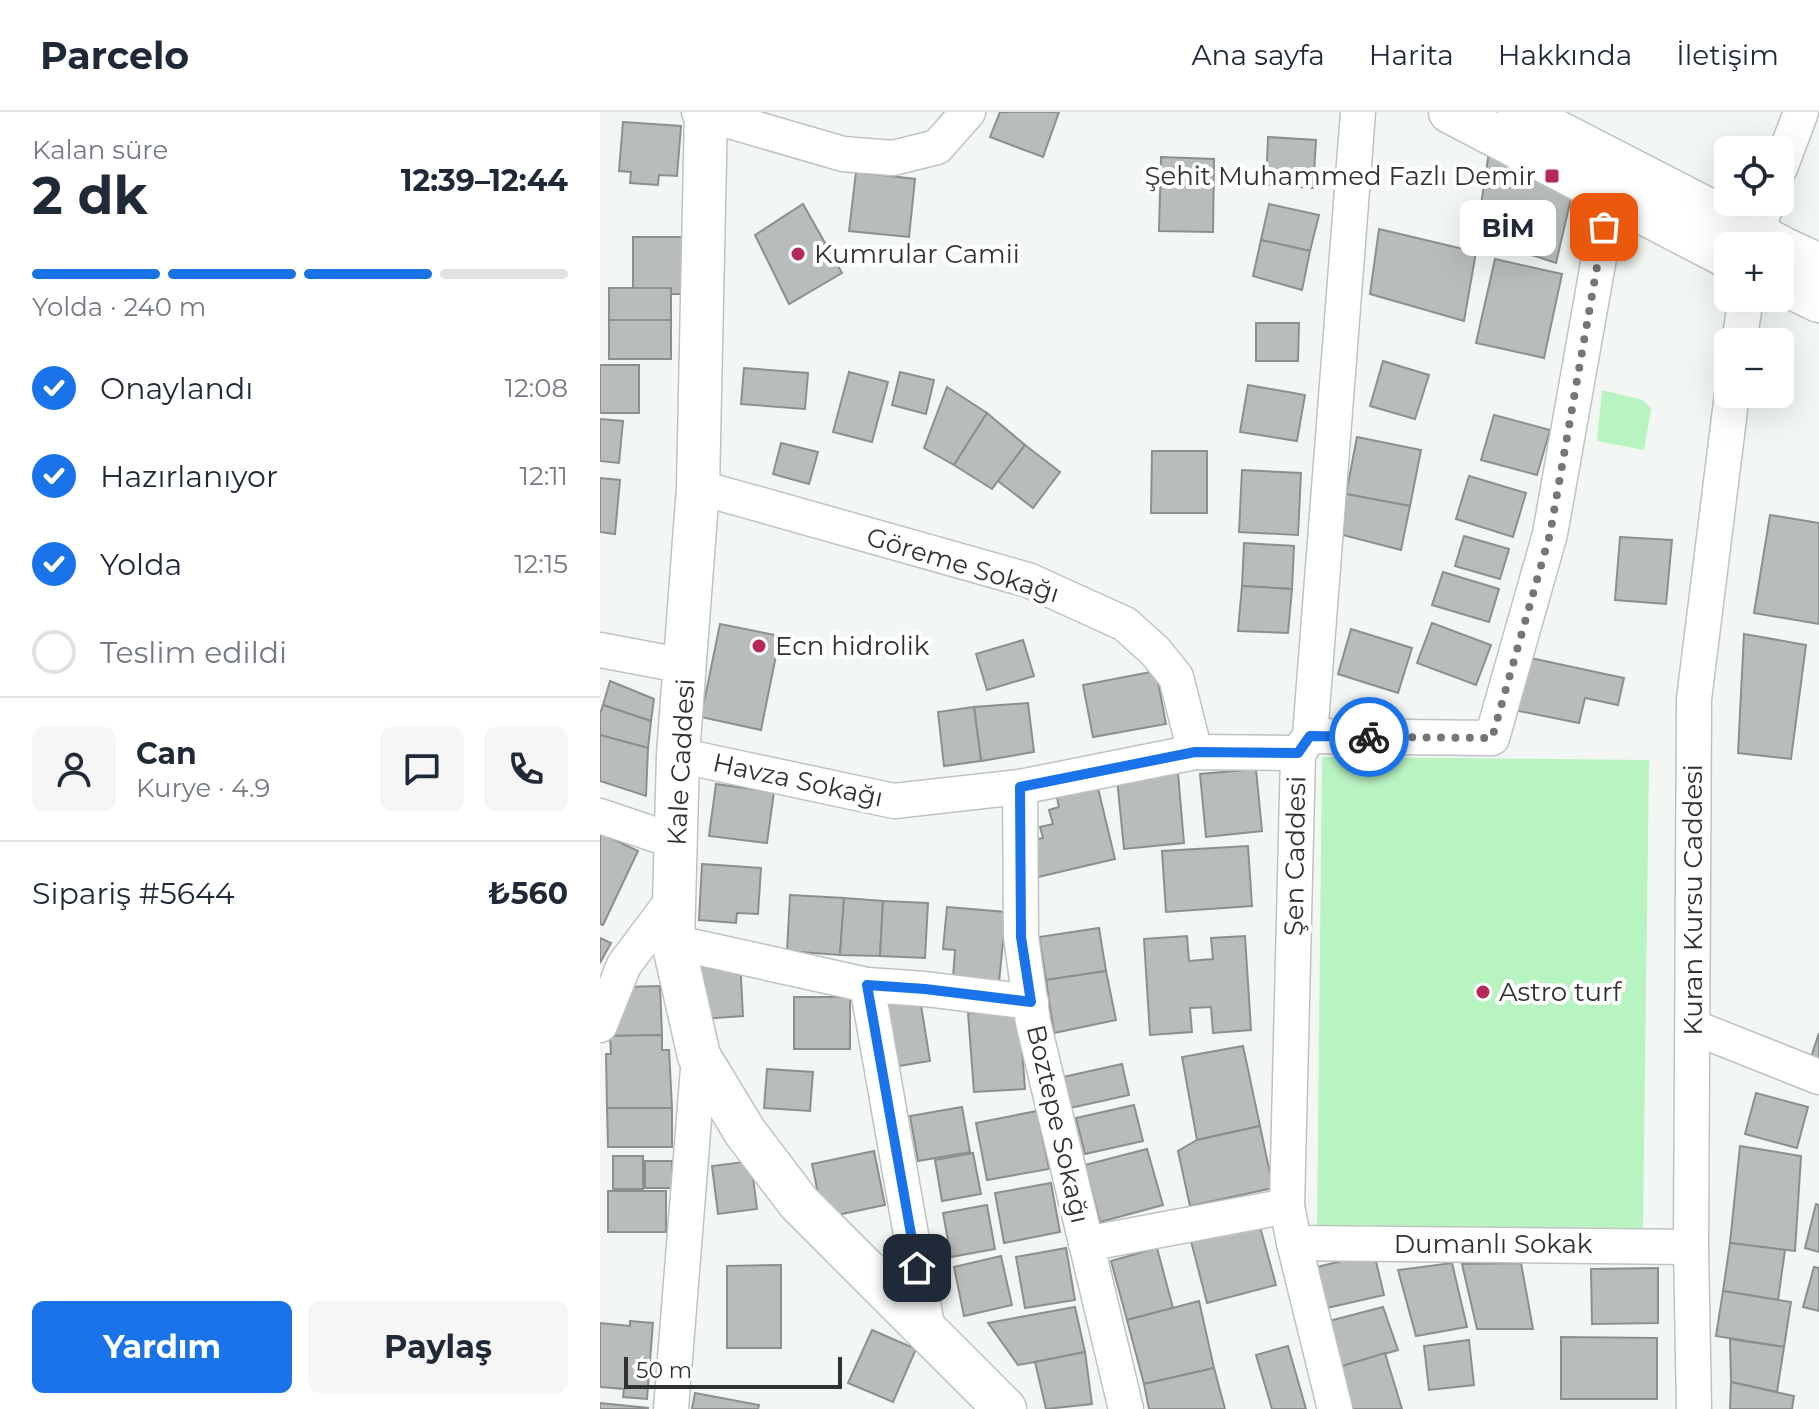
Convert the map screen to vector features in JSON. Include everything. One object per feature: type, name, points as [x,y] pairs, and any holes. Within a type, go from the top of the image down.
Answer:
[{"type":"main road","points":[[1450,112],[1610,196],[1736,232]]},
{"type":"main road","points":[[1519,112],[1571,123],[1749,232]]},
{"type":"main road","name":"Kale Caddesi","points":[[699,1056],[673,942],[678,755],[698,487],[704,113]]},
{"type":"main road","points":[[1794,254],[1819,265]]},
{"type":"main road","points":[[1794,289],[1819,301]]},
{"type":"main road","points":[[699,1056],[745,1132],[799,1203],[1005,1409]]},
{"type":"street","points":[[704,113],[843,154],[893,158],[937,147],[968,112]]},
{"type":"street","name":"Şen Caddesi","points":[[1335,1409],[1287,1206],[1304,744],[1358,112]]},
{"type":"street","points":[[1792,136],[1801,112]]},
{"type":"street","name":"Havza Sokağı","points":[[678,755],[894,801],[1020,787],[1195,752],[1304,744],[1492,738],[1550,534],[1610,196]]},
{"type":"street","name":"Kuran Kursu Caddesi","points":[[1694,1409],[1691,1247],[1694,699],[1730,408]]},
{"type":"street","name":"Göreme Sokağı","points":[[698,487],[1028,580],[1125,624],[1155,651],[1176,677],[1195,752]]},
{"type":"street","points":[[600,650],[685,666]]},
{"type":"street","name":"Boztepe Sokağı","points":[[1020,787],[1021,937],[1033,1022],[1126,1409]]},
{"type":"street","points":[[600,816],[677,842]]},
{"type":"street","points":[[600,1025],[624,965],[675,897]]},
{"type":"street","points":[[673,942],[867,985],[1031,1002]]},
{"type":"street","points":[[867,985],[928,1331]]},
{"type":"street","points":[[1693,1027],[1819,1077]]},
{"type":"street","name":"Kale Caddesi","points":[[671,1409],[699,1056]]},
{"type":"street","points":[[1086,1244],[1287,1206]]},
{"type":"street","name":"Dumanlı Sokak","points":[[1294,1243],[1691,1247]]},
{"type":"green space","points":[[1602,390],[1643,400],[1651,409],[1644,450],[1597,441]]},
{"type":"green space","name":"Astro turf","points":[[1322,757],[1649,760],[1643,1228],[1317,1225]]},
{"type":"building","points":[[1000,112],[1059,112],[1043,157],[990,137]]},
{"type":"building","points":[[623,122],[681,126],[677,176],[659,175],[658,185],[630,183],[631,172],[619,171]]},
{"type":"building","points":[[1268,137],[1316,140],[1313,188],[1266,185]]},
{"type":"building","points":[[1489,152],[1573,190],[1556,263],[1476,237]]},
{"type":"building","points":[[1161,157],[1214,159],[1213,232],[1159,231]]},
{"type":"building","points":[[856,172],[915,179],[909,237],[849,231]]},
{"type":"building","name":"Kumrular Camii","points":[[803,204],[842,273],[789,304],[755,235]]},
{"type":"building","points":[[1269,204],[1319,215],[1310,251],[1261,240]]},
{"type":"building","points":[[1379,229],[1476,252],[1464,321],[1370,294]]},
{"type":"building","points":[[633,237],[685,237],[685,294],[671,294],[671,288],[633,288]]},
{"type":"building","points":[[1261,240],[1310,251],[1302,290],[1253,276]]},
{"type":"building","points":[[1495,259],[1562,274],[1544,358],[1476,343]]},
{"type":"building","points":[[609,288],[671,288],[671,320],[609,320]]},
{"type":"building","points":[[609,320],[671,320],[671,359],[609,359]]},
{"type":"building","points":[[1256,323],[1299,323],[1298,361],[1256,361]]},
{"type":"building","points":[[1383,361],[1429,375],[1415,419],[1370,406]]},
{"type":"building","points":[[600,365],[639,365],[639,413],[600,413]]},
{"type":"building","points":[[744,368],[808,373],[805,409],[741,404]]},
{"type":"building","points":[[849,372],[888,382],[872,442],[833,432]]},
{"type":"building","points":[[900,372],[934,380],[926,414],[892,405]]},
{"type":"building","points":[[1248,385],[1305,395],[1297,441],[1240,432]]},
{"type":"building","points":[[947,387],[987,413],[954,465],[924,448]]},
{"type":"building","points":[[987,413],[1025,445],[992,489],[954,465]]},
{"type":"building","points":[[1494,415],[1550,430],[1537,475],[1481,460]]},
{"type":"building","points":[[600,419],[623,421],[619,463],[600,461]]},
{"type":"building","points":[[1357,437],[1421,450],[1410,506],[1346,494]]},
{"type":"building","points":[[781,443],[818,452],[809,484],[773,474]]},
{"type":"building","points":[[1025,445],[1060,472],[1033,508],[998,481]]},
{"type":"building","points":[[1152,451],[1207,451],[1207,513],[1151,513]]},
{"type":"building","points":[[1242,470],[1301,473],[1298,535],[1239,532]]},
{"type":"building","points":[[1469,476],[1526,493],[1513,537],[1456,519]]},
{"type":"building","points":[[600,478],[620,480],[615,534],[600,532]]},
{"type":"building","points":[[1346,494],[1410,506],[1401,550],[1343,535]]},
{"type":"building","points":[[1770,515],[1819,523],[1819,624],[1754,613]]},
{"type":"building","points":[[1464,536],[1509,549],[1500,579],[1455,566]]},
{"type":"building","points":[[1620,537],[1672,540],[1666,604],[1615,600]]},
{"type":"building","points":[[1244,543],[1294,546],[1292,589],[1242,586]]},
{"type":"building","points":[[1443,572],[1499,589],[1489,622],[1432,605]]},
{"type":"building","points":[[1242,586],[1292,589],[1288,633],[1238,631]]},
{"type":"building","points":[[1432,623],[1491,645],[1476,685],[1417,663]]},
{"type":"building","points":[[720,624],[780,636],[761,730],[701,717]]},
{"type":"building","points":[[1351,629],[1412,648],[1398,693],[1338,674]]},
{"type":"building","points":[[1744,634],[1806,645],[1791,759],[1738,753]]},
{"type":"building","points":[[1023,640],[1034,676],[987,690],[976,654]]},
{"type":"building","points":[[1526,657],[1624,678],[1618,705],[1585,698],[1579,723],[1514,710]]},
{"type":"building","points":[[1156,671],[1166,724],[1093,737],[1083,685]]},
{"type":"building","points":[[610,681],[654,699],[651,721],[603,705]]},
{"type":"building","points":[[1028,703],[1034,752],[981,761],[974,707]]},
{"type":"building","points":[[603,705],[651,721],[648,748],[600,735]]},
{"type":"building","points":[[974,707],[981,761],[944,766],[938,712]]},
{"type":"building","points":[[600,735],[648,748],[646,796],[600,781]]},
{"type":"building","points":[[1256,769],[1262,831],[1206,837],[1200,774]]},
{"type":"building","points":[[1178,773],[1184,843],[1124,849],[1117,779]]},
{"type":"building","points":[[716,784],[774,792],[767,843],[709,836]]},
{"type":"building","points":[[1097,784],[1115,859],[1038,877],[1029,841],[1043,838],[1040,827],[1053,824],[1049,810],[1059,807],[1056,793]]},
{"type":"building","points":[[600,833],[638,851],[603,925],[600,924]]},
{"type":"building","points":[[1248,846],[1252,906],[1166,912],[1162,851]]},
{"type":"building","points":[[702,864],[761,868],[758,914],[737,913],[736,923],[699,920]]},
{"type":"building","points":[[790,895],[844,898],[840,955],[787,951]]},
{"type":"building","points":[[844,898],[883,901],[880,956],[840,955]]},
{"type":"building","points":[[883,901],[928,903],[925,958],[880,956]]},
{"type":"building","points":[[947,907],[1006,912],[999,982],[953,978],[955,950],[943,949]]},
{"type":"building","points":[[1099,928],[1106,971],[1046,980],[1039,937]]},
{"type":"building","points":[[1187,936],[1189,961],[1213,959],[1211,938],[1245,936],[1251,1030],[1213,1033],[1211,1007],[1190,1008],[1192,1032],[1150,1035],[1144,939]]},
{"type":"building","points":[[600,938],[611,943],[600,963]]},
{"type":"building","points":[[740,959],[743,1016],[701,1019],[698,962]]},
{"type":"building","points":[[1106,971],[1116,1020],[1054,1033],[1046,980]]},
{"type":"building","points":[[660,986],[662,1035],[610,1036],[622,987]]},
{"type":"building","points":[[794,997],[850,997],[850,1049],[794,1049]]},
{"type":"building","points":[[920,999],[930,1061],[892,1067],[883,1004]]},
{"type":"building","points":[[1019,1009],[1025,1089],[974,1092],[968,1013]]},
{"type":"building","points":[[1819,1033],[1819,1060],[1811,1057]]},
{"type":"building","points":[[662,1035],[662,1050],[669,1050],[672,1108],[607,1108],[606,1054],[611,1054],[610,1036]]},
{"type":"building","points":[[1243,1046],[1260,1126],[1197,1140],[1182,1057]]},
{"type":"building","points":[[1122,1064],[1129,1095],[1070,1108],[1063,1077]]},
{"type":"building","points":[[767,1069],[813,1072],[810,1111],[764,1108]]},
{"type":"building","points":[[1756,1093],[1808,1107],[1797,1148],[1745,1134]]},
{"type":"building","points":[[1134,1105],[1143,1141],[1085,1154],[1076,1118]]},
{"type":"building","points":[[962,1107],[970,1152],[918,1161],[910,1116]]},
{"type":"building","points":[[607,1108],[672,1108],[672,1147],[608,1147]]},
{"type":"building","points":[[1037,1111],[1049,1169],[987,1180],[976,1123]]},
{"type":"building","points":[[1260,1126],[1273,1188],[1190,1206],[1178,1151],[1197,1140]]},
{"type":"building","points":[[1740,1146],[1801,1156],[1795,1251],[1730,1243]]},
{"type":"building","points":[[1147,1149],[1163,1205],[1100,1222],[1085,1165]]},
{"type":"building","points":[[874,1151],[885,1205],[823,1218],[812,1164]]},
{"type":"building","points":[[973,1153],[981,1194],[942,1201],[935,1160]]},
{"type":"building","points":[[613,1156],[643,1156],[643,1189],[613,1189]]},
{"type":"building","points":[[645,1161],[672,1161],[672,1188],[645,1188]]},
{"type":"building","points":[[751,1161],[757,1209],[718,1214],[712,1166]]},
{"type":"building","points":[[1051,1183],[1060,1232],[1004,1243],[995,1193]]},
{"type":"building","points":[[608,1191],[666,1191],[666,1232],[608,1232]]},
{"type":"building","points":[[1816,1204],[1819,1205],[1819,1252],[1805,1248]]},
{"type":"building","points":[[987,1205],[995,1249],[951,1257],[943,1213]]},
{"type":"building","points":[[1259,1223],[1276,1285],[1207,1303],[1191,1241]]},
{"type":"building","points":[[1730,1243],[1785,1250],[1778,1300],[1723,1291]]},
{"type":"building","points":[[1066,1248],[1075,1300],[1025,1308],[1016,1257]]},
{"type":"building","points":[[1157,1248],[1173,1308],[1127,1320],[1111,1261]]},
{"type":"building","points":[[1374,1253],[1384,1295],[1327,1308],[1317,1267]]},
{"type":"building","points":[[1001,1256],[1012,1305],[964,1316],[954,1267]]},
{"type":"building","points":[[1452,1263],[1467,1327],[1416,1336],[1398,1270]]},
{"type":"building","points":[[1521,1263],[1533,1329],[1477,1329],[1462,1264]]},
{"type":"building","points":[[781,1265],[781,1348],[727,1348],[727,1266]]},
{"type":"building","points":[[1814,1267],[1819,1268],[1819,1311],[1803,1307]]},
{"type":"building","points":[[1658,1268],[1658,1323],[1592,1324],[1591,1269]]},
{"type":"building","points":[[1723,1291],[1791,1302],[1784,1347],[1716,1336]]},
{"type":"building","points":[[1199,1301],[1214,1368],[1144,1384],[1127,1320]]},
{"type":"building","points":[[1075,1307],[1085,1352],[1035,1362],[1018,1365],[988,1323]]},
{"type":"building","points":[[1383,1307],[1398,1350],[1339,1367],[1329,1321]]},
{"type":"building","points":[[630,1321],[653,1323],[647,1399],[623,1397],[624,1389],[600,1387],[600,1323],[630,1326]]},
{"type":"building","points":[[872,1330],[916,1349],[893,1402],[848,1383]]},
{"type":"building","points":[[1561,1337],[1657,1338],[1657,1399],[1561,1399]]},
{"type":"building","points":[[1730,1339],[1784,1347],[1777,1392],[1731,1382]]},
{"type":"building","points":[[1469,1340],[1474,1385],[1429,1390],[1424,1346]]},
{"type":"building","points":[[1288,1346],[1306,1409],[1272,1409],[1256,1355]]},
{"type":"building","points":[[1085,1352],[1092,1404],[1046,1409],[1035,1362]]},
{"type":"building","points":[[1385,1353],[1402,1409],[1352,1409],[1339,1367]]},
{"type":"building","points":[[1214,1368],[1225,1409],[1149,1409],[1144,1384]]},
{"type":"building","points":[[1731,1382],[1794,1396],[1792,1409],[1730,1409]]},
{"type":"building","points":[[695,1393],[759,1405],[758,1409],[692,1409]]},
{"type":"building","points":[[600,1403],[648,1408],[648,1409],[600,1409]]},
{"type":"way so far","points":[[1369,737],[1492,738],[1550,534],[1604,227]]},
{"type":"place","name":"Şehit Muhammed Fazlı Demir","points":[[1552,176]]},
{"type":"place","name":"BİM","points":[[1604,227]]},
{"type":"place","name":"Kumrular Camii","points":[[798,254]]},
{"type":"place","name":"Ecn hidrolik","points":[[759,646]]},
{"type":"place","name":"Astro turf","points":[[1483,992]]},
{"type":"route","points":[[917,1268],[867,985],[1031,1002],[1021,937],[1020,787],[1195,752],[1298,753],[1310,736],[1369,737]]}]
